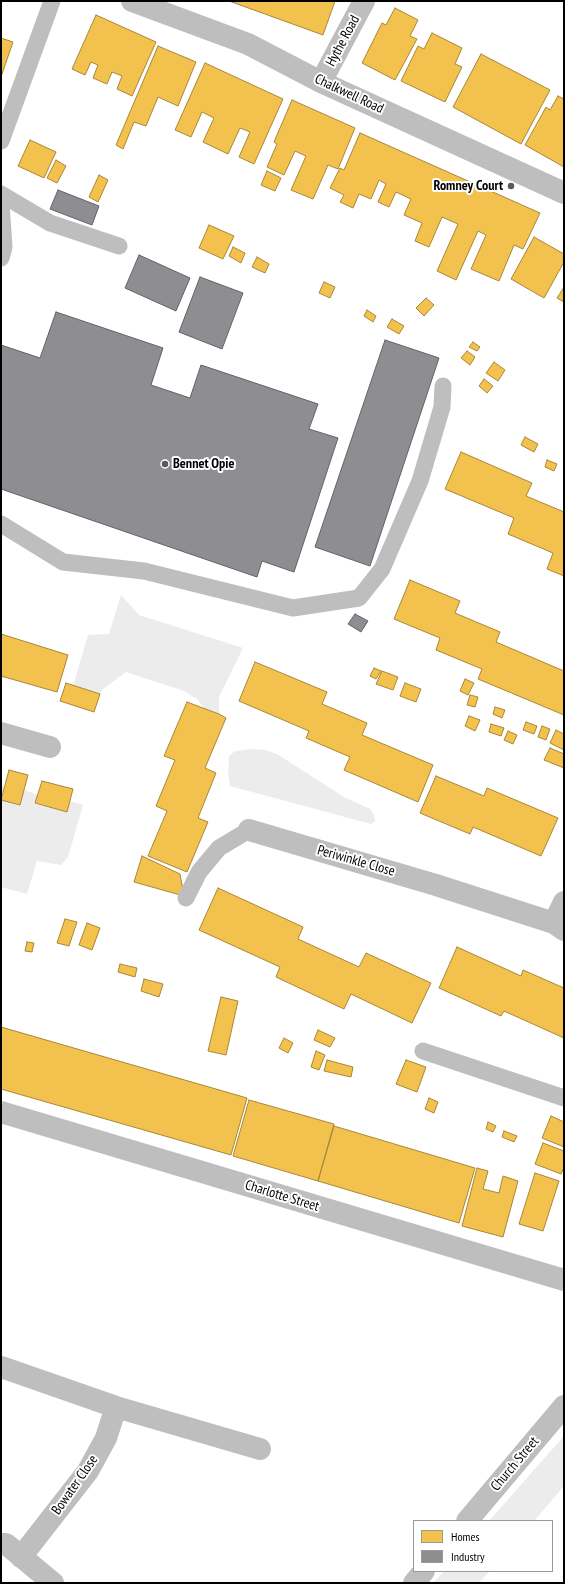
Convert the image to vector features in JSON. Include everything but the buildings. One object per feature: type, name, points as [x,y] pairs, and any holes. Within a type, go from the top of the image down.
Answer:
[{"type":"street","name":"Chalkwell Road","points":[[132,1],[248,44],[322,82],[564,193]]},
{"type":"street","name":"Hythe Road","points":[[322,82],[364,1]]},
{"type":"street","points":[[1,733],[50,747]]},
{"type":"street","name":"Periwinkle Close","points":[[249,830],[436,885],[559,926],[564,902]]},
{"type":"street","name":"Charlotte Street","points":[[1,1112],[564,1280]]},
{"type":"street","points":[[1,1367],[116,1407],[260,1449]]},
{"type":"street","name":"Church Street","points":[[468,1520],[564,1406]]},
{"type":"street","name":"Bowater Close","points":[[21,1557],[88,1471],[106,1438],[116,1407]]},
{"type":"street","points":[[1,1544],[6,1544],[52,1583]]},
{"type":"street","points":[[414,1583],[423,1572]]},
{"type":"lane","points":[[1,141],[52,1]]},
{"type":"lane","points":[[1,194],[50,223],[119,246]]},
{"type":"lane","points":[[1,203],[4,247],[1,258]]},
{"type":"lane","points":[[1,524],[63,562],[144,571],[293,608],[359,598],[382,569],[420,481],[442,407],[443,386]]},
{"type":"lane","name":"Periwinkle Close","points":[[186,898],[199,872],[219,848],[249,830]]},
{"type":"lane","points":[[423,1051],[564,1098]]},
{"type":"shaded area","points":[[121,595],[139,615],[243,648],[219,697],[219,714],[204,708],[197,699],[184,691],[126,672],[103,689],[100,694],[73,686],[88,635],[109,634]]},
{"type":"shaded area","points":[[253,749],[265,750],[277,754],[344,797],[370,809],[374,815],[375,821],[371,824],[230,786],[228,772],[229,756],[235,751]]},
{"type":"shaded area","points":[[1,785],[4,787],[1,800]]},
{"type":"shaded area","points":[[24,790],[38,795],[35,804],[67,812],[70,801],[83,805],[68,857],[61,865],[37,861],[27,894],[1,887],[1,800],[20,805]]},
{"type":"shaded area","points":[[564,1436],[564,1486],[535,1520],[490,1520]]},
{"type":"shaded area","points":[[443,1572],[489,1572],[479,1583],[433,1583]]},
{"type":"place","name":"Romney Court","points":[[511,186]]},
{"type":"place","name":"Bennet Opie","points":[[165,464]]}]
